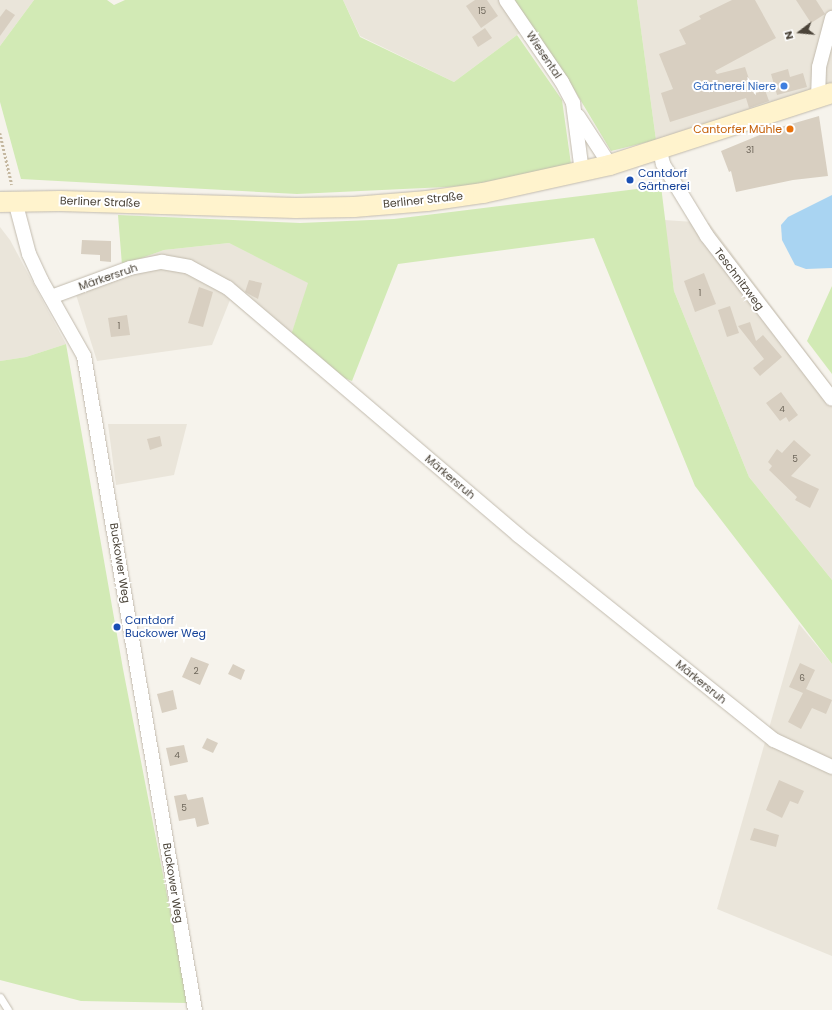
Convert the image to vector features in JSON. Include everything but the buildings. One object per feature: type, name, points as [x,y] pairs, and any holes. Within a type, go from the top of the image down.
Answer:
[{"type":"main road","name":"Berliner Straße","points":[[7,201],[296,208],[354,207],[483,194],[582,172],[660,151],[825,96]]},
{"type":"street","name":"Wiesental","points":[[506,0],[562,82],[576,114],[610,165]]},
{"type":"street","points":[[825,96],[819,67],[832,18]]},
{"type":"street","name":"Wiesental","points":[[576,114],[582,172]]},
{"type":"street","name":"Teschnitzweg","points":[[660,151],[664,164],[707,236],[832,399]]},
{"type":"street","name":"Buckower Weg","points":[[7,201],[29,254],[84,356],[195,1010]]},
{"type":"street","name":"Märkersruh","points":[[51,297],[130,268],[162,262],[189,267],[228,288],[518,535],[774,740],[832,767]]},
{"type":"lane","points":[[0,997],[8,1010]]},
{"type":"path","points":[[0,133],[7,201]]},
{"type":"shaded area","points":[[0,0],[34,0],[0,46]]},
{"type":"shaded area","points":[[343,0],[506,0],[525,29],[454,82],[360,36]]},
{"type":"shaded area","points":[[637,0],[832,0],[832,87],[656,140]]},
{"type":"shaded area","points":[[664,220],[709,223],[832,386],[832,580],[749,477],[674,291]]},
{"type":"shaded area","points":[[0,227],[10,240],[66,344],[26,357],[0,361]]},
{"type":"shaded area","points":[[229,243],[309,283],[291,335],[279,340],[230,300],[212,345],[97,361],[72,282],[164,250]]},
{"type":"shaded area","points":[[108,424],[187,424],[174,475],[116,485]]},
{"type":"shaded area","points":[[799,624],[832,664],[832,956],[717,909]]},
{"type":"green space","points":[[34,0],[107,0],[114,5],[125,0],[343,0],[360,37],[454,82],[517,35],[562,100],[571,164],[467,186],[297,194],[21,179],[0,102],[0,46]]},
{"type":"green space","points":[[510,0],[637,0],[656,140],[611,151],[569,81]]},
{"type":"green space","points":[[661,186],[674,291],[749,477],[832,580],[832,664],[695,486],[594,238],[398,264],[352,381],[339,376],[291,335],[308,283],[229,243],[164,250],[122,265],[118,215],[300,223],[394,219]]},
{"type":"green space","points":[[832,286],[832,374],[807,341]]},
{"type":"green space","points":[[66,344],[123,669],[188,1003],[81,1001],[0,980],[0,361],[26,357]]},
{"type":"water","points":[[832,195],[832,268],[806,269],[795,265],[782,240],[781,225],[788,217]]},
{"type":"place","name":"Gärtnerei Niere","points":[[784,86]]},
{"type":"place","name":"Cantorfer Mühle","points":[[790,129]]},
{"type":"place","name":"Cantdorf Gärtnerei","points":[[630,180]]},
{"type":"place","name":"Cantdorf Buckower Weg","points":[[117,627]]}]
